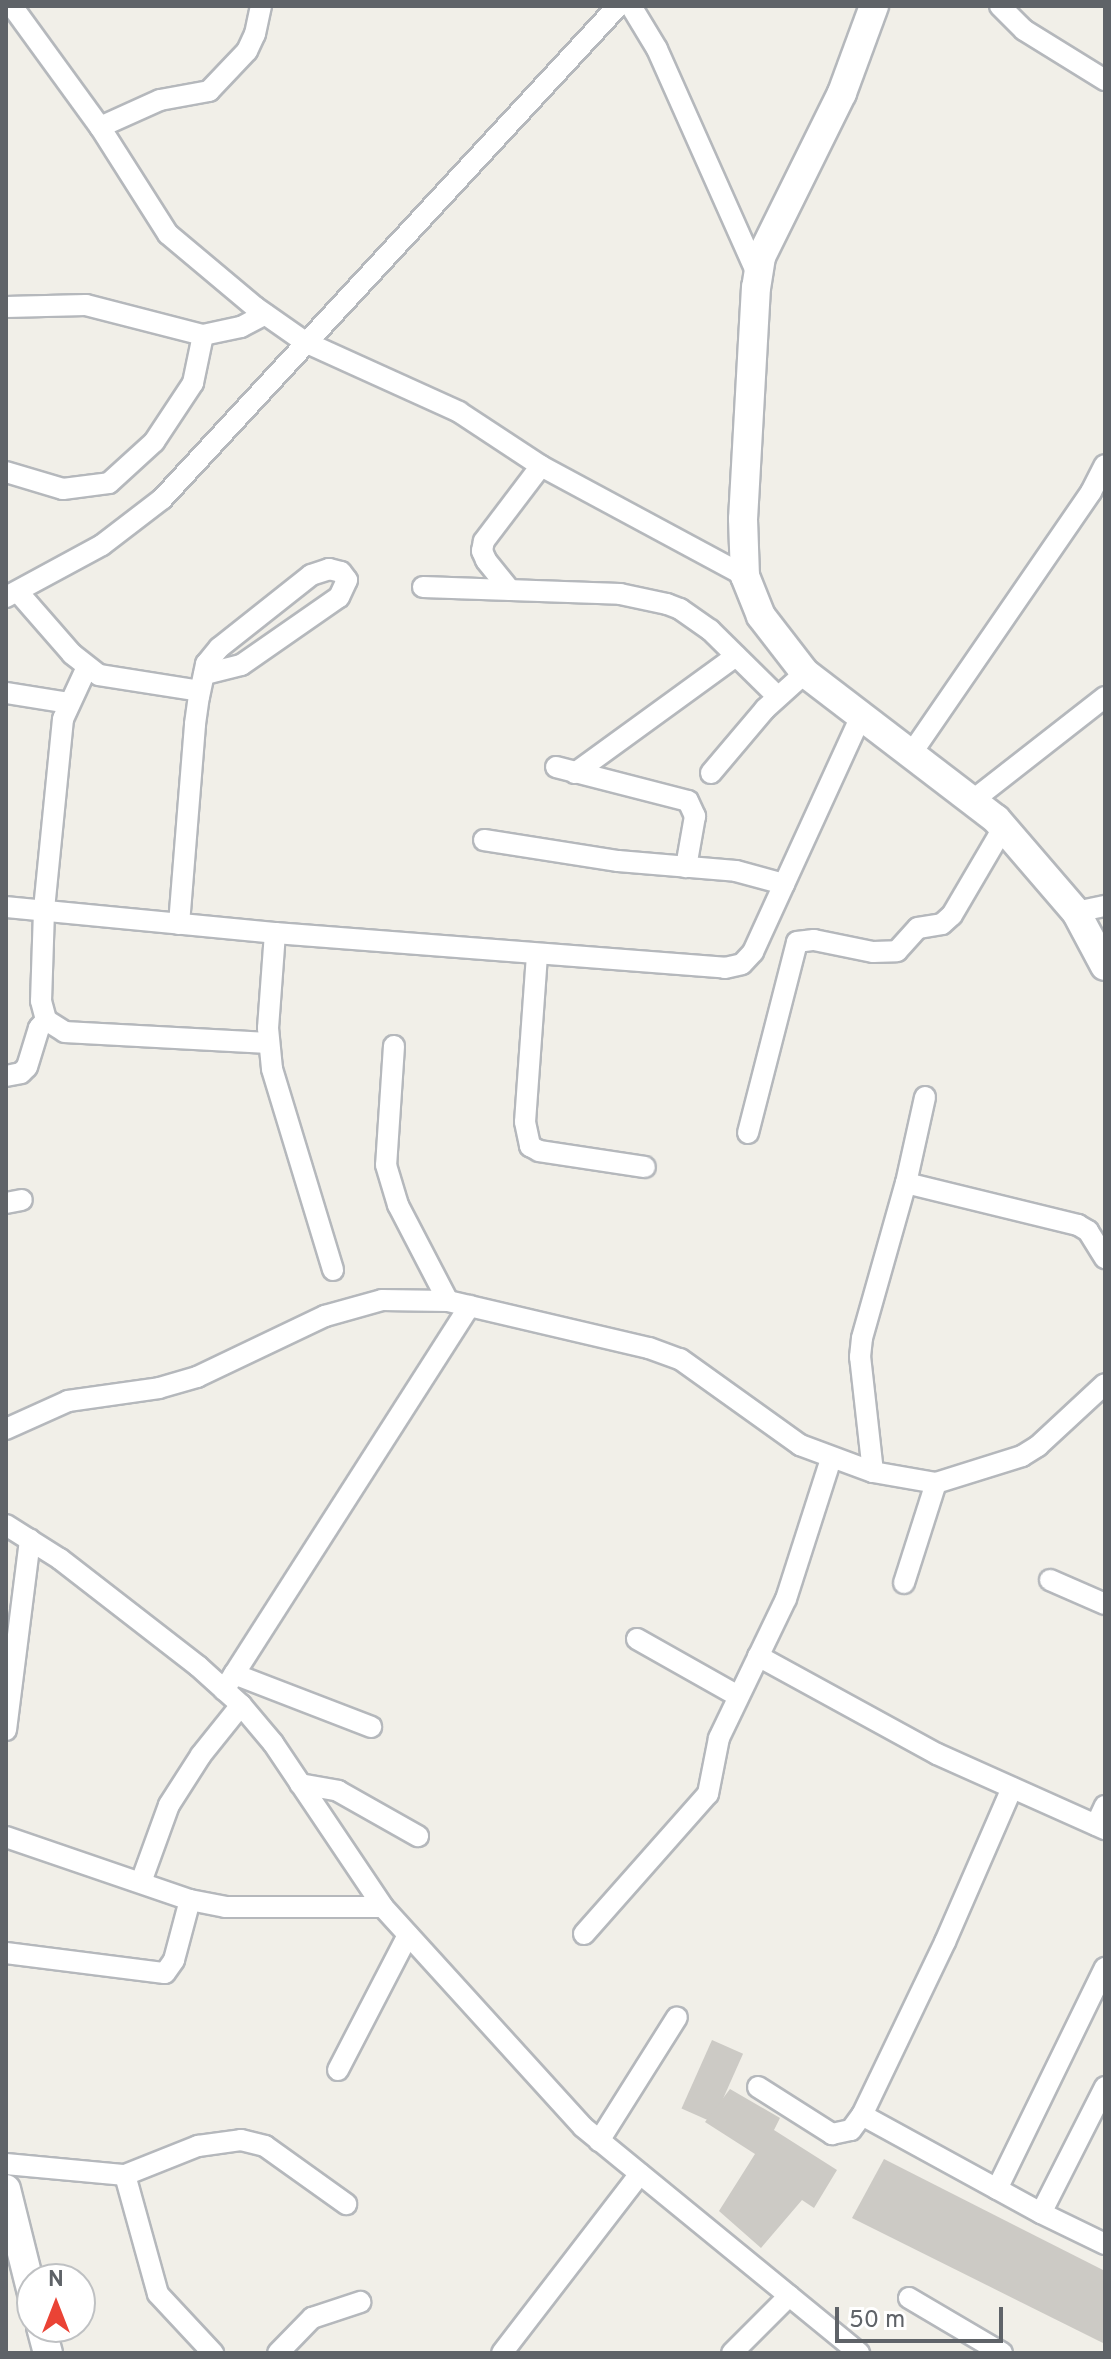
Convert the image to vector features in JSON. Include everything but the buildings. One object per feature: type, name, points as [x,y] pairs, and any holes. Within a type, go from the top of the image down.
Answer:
[{"type":"main road","points":[[874,6],[842,93],[772,232],[757,274],[743,519],[745,576],[761,616],[805,673],[1003,828],[1076,912],[1105,966]]},
{"type":"main road","points":[[6,2189],[10,2221],[23,2263]]},
{"type":"street","points":[[12,6],[100,127],[168,234],[265,314],[305,342],[459,412],[541,466],[745,576]]},
{"type":"street","points":[[100,127],[160,100],[209,91],[247,51],[255,34],[261,6]]},
{"type":"street","points":[[179,924],[202,682],[210,656],[311,575],[329,569],[341,572],[347,580],[339,597],[241,665],[202,682],[108,677],[87,667],[12,595],[141,518],[618,6]]},
{"type":"street","points":[[631,6],[657,49],[757,274]]},
{"type":"street","points":[[1000,6],[1024,30],[1105,80]]},
{"type":"street","points":[[6,307],[86,305],[203,335],[241,327],[265,314]]},
{"type":"street","points":[[6,472],[63,489],[109,483],[154,442],[193,383],[203,335]]},
{"type":"street","points":[[911,754],[1091,492],[1105,465]]},
{"type":"street","points":[[510,590],[486,560],[482,551],[484,541],[541,466]]},
{"type":"street","points":[[423,587],[620,594],[667,604],[694,617],[778,697]]},
{"type":"street","points":[[686,867],[695,816],[688,801],[566,770],[736,656]]},
{"type":"street","points":[[87,667],[63,719],[44,911],[41,1001],[46,1020],[65,1032],[268,1043]]},
{"type":"street","points":[[711,773],[778,697],[805,673]]},
{"type":"street","points":[[6,693],[69,703]]},
{"type":"street","points":[[972,801],[1105,697]]},
{"type":"street","points":[[6,907],[275,933],[725,968],[742,964],[753,952],[861,716]]},
{"type":"street","points":[[748,1133],[797,942],[814,940],[873,952],[897,951],[918,928],[942,924],[952,915],[1003,828]]},
{"type":"street","points":[[484,840],[618,861],[736,871],[784,884]]},
{"type":"street","points":[[1076,912],[1105,906]]},
{"type":"street","points":[[275,933],[268,1043],[272,1069],[333,1270]]},
{"type":"street","points":[[537,955],[525,1122],[530,1146],[539,1151],[645,1167]]},
{"type":"street","points":[[6,1076],[21,1073],[27,1067],[39,1028],[46,1020]]},
{"type":"street","points":[[394,1046],[386,1165],[398,1205],[448,1301]]},
{"type":"street","points":[[873,1472],[860,1357],[862,1338],[906,1183],[925,1097]]},
{"type":"street","points":[[906,1183],[1078,1225],[1088,1231],[1105,1258]]},
{"type":"street","points":[[6,1429],[68,1401],[159,1388],[197,1377],[350,1307],[382,1300],[448,1301],[649,1348],[680,1359],[775,1429],[831,1459],[873,1472],[936,1483],[1022,1456],[1105,1384]]},
{"type":"street","points":[[229,1682],[470,1306]]},
{"type":"street","points":[[584,1934],[708,1794],[715,1774],[719,1738],[786,1599],[831,1459]]},
{"type":"street","points":[[904,1583],[936,1483]]},
{"type":"street","points":[[6,1525],[229,1682],[371,1727]]},
{"type":"street","points":[[6,1730],[30,1540]]},
{"type":"street","points":[[1050,1580],[1105,1604]]},
{"type":"street","points":[[637,1639],[738,1696]]},
{"type":"street","points":[[758,1656],[937,1754],[1101,1827],[1105,1806]]},
{"type":"street","points":[[229,1682],[241,1705],[300,1784],[383,1907],[583,2127],[859,2353]]},
{"type":"street","points":[[141,1882],[169,1805],[201,1755],[241,1705]]},
{"type":"street","points":[[300,1784],[338,1791],[418,1836]]},
{"type":"street","points":[[758,2087],[832,2134],[851,2130],[862,2115],[945,1942],[1012,1788]]},
{"type":"street","points":[[6,1837],[190,1900],[268,1909],[383,1907]]},
{"type":"street","points":[[6,1953],[165,1973],[174,1960],[190,1900]]},
{"type":"street","points":[[338,2070],[408,1935]]},
{"type":"street","points":[[997,2189],[1105,1968]]},
{"type":"street","points":[[599,2141],[677,2017]]},
{"type":"street","points":[[1041,2213],[1105,2087]]},
{"type":"street","points":[[862,2115],[1041,2213],[1105,2244]]},
{"type":"street","points":[[6,2164],[125,2175],[198,2146],[241,2140],[265,2146],[346,2204]]},
{"type":"street","points":[[502,2353],[640,2174]]},
{"type":"street","points":[[125,2175],[158,2294],[213,2353]]},
{"type":"street","points":[[732,2353],[789,2296]]},
{"type":"street","points":[[909,2298],[1002,2353]]},
{"type":"street","points":[[278,2353],[312,2318],[360,2302]]}]
